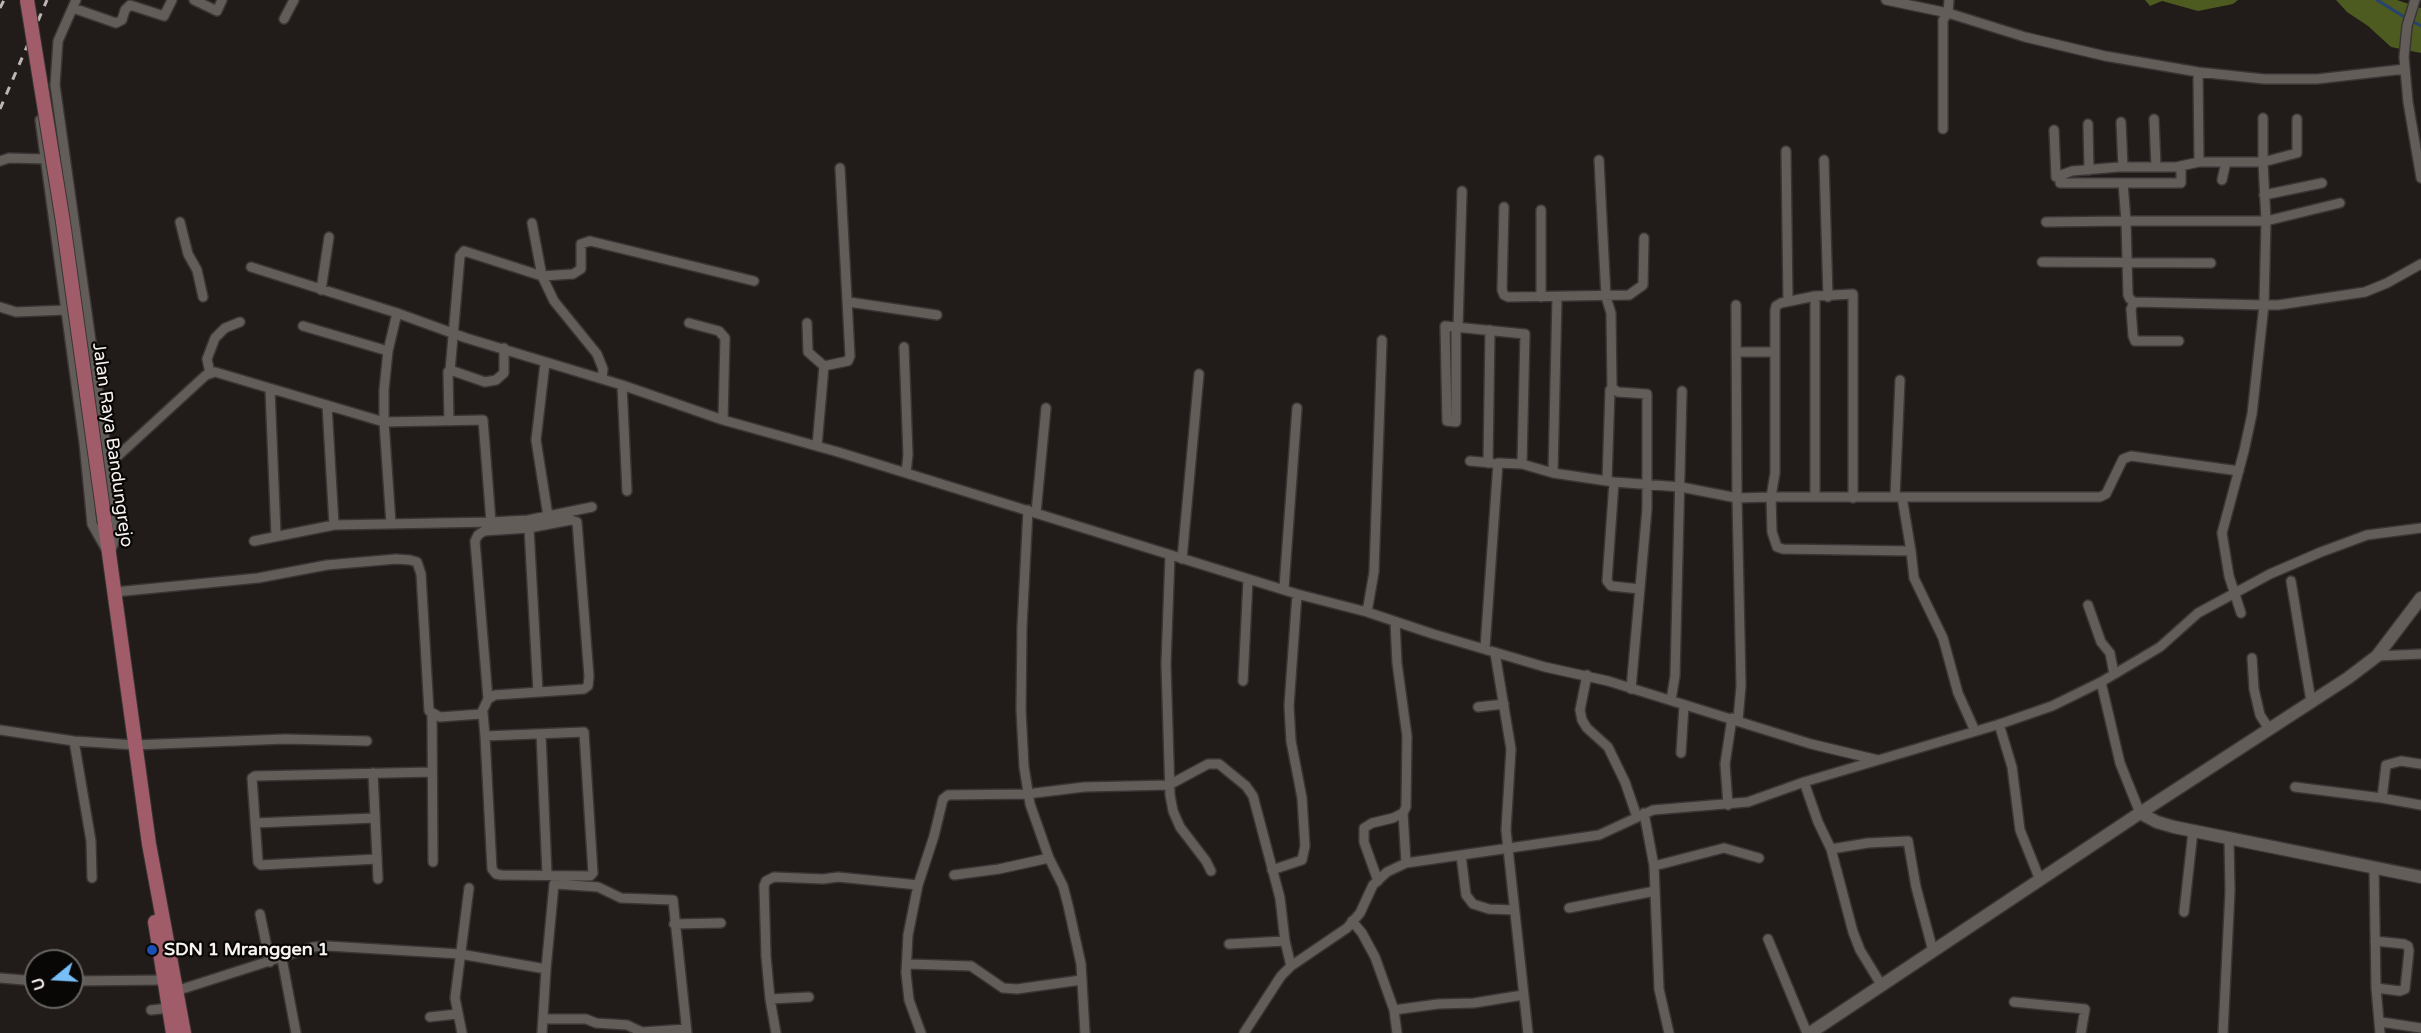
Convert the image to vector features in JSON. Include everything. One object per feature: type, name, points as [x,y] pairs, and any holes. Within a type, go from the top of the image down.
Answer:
[{"type":"main road","name":"Jalan Raya Bandungrejo","points":[[27,0],[63,222],[134,727],[134,745],[157,896],[163,913],[176,991],[173,1033]]},
{"type":"main road","points":[[1808,1033],[2348,678],[2377,656],[2421,598]]},
{"type":"main road","points":[[2140,813],[2157,822],[2193,831],[2421,877]]},
{"type":"main road","name":"Jalan Raya Bandungrejo","points":[[157,896],[154,915],[164,980],[173,1013],[184,1033]]},
{"type":"street","points":[[109,554],[118,533],[55,85],[58,41],[74,4],[110,22],[119,23],[128,6],[133,5],[164,16],[172,0]]},
{"type":"street","points":[[194,0],[217,11],[222,0]]},
{"type":"street","points":[[284,19],[294,0]]},
{"type":"street","points":[[1886,0],[2105,56],[2198,72],[2264,79],[2318,79],[2405,69]]},
{"type":"street","points":[[1943,129],[1943,20],[1948,14],[1949,0]]},
{"type":"street","points":[[2414,2],[2407,26],[2405,69],[2408,102],[2421,178]]},
{"type":"street","points":[[2198,72],[2199,162]]},
{"type":"street","points":[[55,85],[39,118],[66,310],[92,524],[109,554]]},
{"type":"street","points":[[2241,613],[2229,576],[2222,533],[2252,414],[2264,305],[2266,221],[2263,118]]},
{"type":"street","points":[[2154,119],[2156,167]]},
{"type":"street","points":[[2054,130],[2056,177],[2072,171],[2123,167],[2181,166],[2199,162],[2263,162],[2297,153],[2297,119]]},
{"type":"street","points":[[2121,122],[2123,167]]},
{"type":"street","points":[[2088,124],[2089,170]]},
{"type":"street","points":[[1786,151],[1788,302]]},
{"type":"street","points":[[0,161],[9,158],[45,159]]},
{"type":"street","points":[[1599,160],[1606,297],[1611,313],[1612,388],[1609,394],[1610,482],[1607,581],[1611,586],[1640,589]]},
{"type":"street","points":[[1824,160],[1828,297]]},
{"type":"street","points":[[2222,180],[2226,162]]},
{"type":"street","points":[[2060,183],[2181,183],[2181,166]]},
{"type":"street","points":[[824,366],[850,359],[849,302],[840,168]]},
{"type":"street","points":[[2123,183],[2128,295],[2134,302],[2278,305],[2366,292],[2421,264]]},
{"type":"street","points":[[2265,195],[2322,183]]},
{"type":"street","points":[[1462,191],[1457,328],[1456,422],[1447,421],[1445,326],[1457,328],[1525,334],[1522,464]]},
{"type":"street","points":[[2046,222],[2266,221],[2340,203]]},
{"type":"street","points":[[1504,207],[1502,293],[1508,297],[1557,298],[1629,295],[1643,285],[1644,238]]},
{"type":"street","points":[[1541,210],[1541,297]]},
{"type":"street","points":[[180,222],[189,254],[197,270],[203,297]]},
{"type":"street","points":[[531,223],[542,276],[554,301],[597,354],[603,369],[602,379]]},
{"type":"street","points":[[321,290],[329,237]]},
{"type":"street","points":[[449,421],[447,376],[450,371],[460,256],[463,252],[469,251],[542,276],[578,272],[581,266],[581,244],[590,241],[754,281]]},
{"type":"street","points":[[2042,262],[2211,263]]},
{"type":"street","points":[[251,267],[397,313],[453,334],[622,385],[723,420],[906,473],[1248,580],[1367,612],[1545,667],[1587,675],[1811,744],[1878,760]]},
{"type":"street","points":[[1853,498],[1853,294],[1815,296],[1776,306],[1775,473],[1772,497],[1773,532],[1777,547],[1783,549],[1911,551]]},
{"type":"street","points":[[1815,296],[1815,496]]},
{"type":"street","points":[[1553,474],[1557,298]]},
{"type":"street","points":[[849,302],[937,315]]},
{"type":"street","points":[[2134,302],[2131,309],[2135,341],[2179,341]]},
{"type":"street","points":[[1728,805],[1725,764],[1741,686],[1736,305]]},
{"type":"street","points":[[0,307],[16,312],[66,310]]},
{"type":"street","points":[[391,524],[384,422],[388,351],[397,313]]},
{"type":"street","points":[[210,373],[207,359],[215,338],[225,328],[240,322]]},
{"type":"street","points":[[688,323],[719,331],[725,338],[723,420]]},
{"type":"street","points":[[807,323],[808,352],[824,366]]},
{"type":"street","points":[[303,326],[388,351]]},
{"type":"street","points":[[1485,648],[1493,463],[1490,330]]},
{"type":"street","points":[[1367,612],[1374,572],[1382,340]]},
{"type":"street","points":[[904,347],[908,455],[906,473]]},
{"type":"street","points":[[450,371],[484,382],[496,380],[504,373],[504,348]]},
{"type":"street","points":[[1737,352],[1775,352]]},
{"type":"street","points":[[545,363],[536,440],[548,516]]},
{"type":"street","points":[[817,446],[824,366]]},
{"type":"street","points":[[108,465],[210,373],[215,372],[247,379],[270,389],[384,422],[480,418],[485,424],[491,522]]},
{"type":"street","points":[[1182,559],[1199,374]]},
{"type":"street","points":[[1900,380],[1898,497],[1911,551],[1914,578],[1943,638],[1958,693],[1975,731]]},
{"type":"street","points":[[622,385],[627,491]]},
{"type":"street","points":[[1612,388],[1618,392],[1647,394],[1647,509],[1644,566],[1631,689]]},
{"type":"street","points":[[270,389],[276,535]]},
{"type":"street","points":[[1671,700],[1676,676],[1682,391]]},
{"type":"street","points":[[327,405],[334,525]]},
{"type":"street","points":[[1046,408],[1024,572],[1021,710],[1027,794],[1049,858],[1063,886],[1068,905],[1080,964],[1085,1033]]},
{"type":"street","points":[[1284,588],[1297,408]]},
{"type":"street","points":[[1470,461],[1522,464],[1553,474],[1646,486],[1681,487],[1737,498],[2100,497],[2106,494],[2123,459],[2131,456],[2239,471]]},
{"type":"street","points":[[254,541],[334,525],[491,522],[548,516],[592,507]]},
{"type":"street","points":[[485,736],[585,732],[593,873],[586,876],[501,875],[496,874],[492,869],[483,713],[488,699],[475,542],[478,535],[484,531],[529,528],[571,520],[577,522],[588,686],[495,695],[488,699]]},
{"type":"street","points":[[529,528],[538,692]]},
{"type":"street","points":[[1244,1033],[1281,976],[1291,966],[1319,949],[1353,921],[1373,885],[1387,872],[1406,863],[1599,835],[1640,815],[1660,810],[1748,802],[1804,782],[1999,724],[2052,706],[2101,682],[2160,647],[2198,613],[2291,565],[2358,539],[2421,528]]},
{"type":"street","points":[[1170,555],[1166,664],[1171,803],[1176,820],[1212,871]]},
{"type":"street","points":[[115,592],[258,578],[327,565],[396,559],[417,562],[420,574],[428,707],[432,713],[440,717],[483,713]]},
{"type":"street","points":[[1243,681],[1248,580]]},
{"type":"street","points":[[2291,581],[2312,701]]},
{"type":"street","points":[[1272,870],[1302,860],[1305,846],[1302,798],[1291,741],[1289,706],[1297,594]]},
{"type":"street","points":[[2088,605],[2101,642],[2110,653],[2114,674]]},
{"type":"street","points":[[1395,622],[1397,663],[1407,736],[1406,807],[1403,813],[1406,863]]},
{"type":"street","points":[[1496,653],[1511,749],[1506,830],[1528,1033]]},
{"type":"street","points":[[2377,656],[2421,654]]},
{"type":"street","points":[[2252,658],[2254,689],[2260,715],[2269,729]]},
{"type":"street","points":[[1587,675],[1580,710],[1582,720],[1587,728],[1608,747],[1640,815],[1654,866],[1659,989],[1669,1033]]},
{"type":"street","points":[[2101,682],[2120,763],[2140,813]]},
{"type":"street","points":[[1479,707],[1504,704]]},
{"type":"street","points":[[1681,753],[1684,705]]},
{"type":"street","points":[[432,713],[433,862]]},
{"type":"street","points":[[1999,724],[2012,767],[2020,830],[2040,880]]},
{"type":"street","points":[[0,730],[74,741],[134,745],[274,739],[367,741]]},
{"type":"street","points":[[541,734],[547,874]]},
{"type":"street","points":[[74,741],[90,832],[92,878]]},
{"type":"street","points":[[2382,798],[2386,765],[2401,761],[2421,764]]},
{"type":"street","points":[[921,1033],[909,1000],[908,935],[918,885],[946,795],[1027,794],[1084,787],[1169,785],[1208,764],[1215,763],[1246,786],[1253,796],[1280,898],[1285,941],[1291,966]]},
{"type":"street","points":[[377,859],[261,865],[258,862],[252,778],[255,776],[432,772]]},
{"type":"street","points":[[372,773],[378,879]]},
{"type":"street","points":[[1804,782],[1818,822],[1831,849],[1853,932],[1860,950],[1882,986]]},
{"type":"street","points":[[2295,787],[2421,805]]},
{"type":"street","points":[[1378,881],[1364,842],[1364,828],[1403,813]]},
{"type":"street","points":[[255,823],[375,818]]},
{"type":"street","points":[[2184,912],[2193,831]]},
{"type":"street","points":[[2223,1033],[2230,891],[2229,837]]},
{"type":"street","points":[[1831,849],[1868,843],[1908,841],[1916,887],[1933,951]]},
{"type":"street","points":[[1654,866],[1724,848],[1759,858]]},
{"type":"street","points":[[1461,855],[1466,895],[1473,904],[1489,909],[1514,910]]},
{"type":"street","points":[[954,875],[999,869],[1049,858]]},
{"type":"street","points":[[2374,868],[2376,987],[2381,1022],[2380,1033]]},
{"type":"street","points":[[776,1033],[770,999],[764,886],[770,879],[774,877],[815,879],[838,877],[918,885]]},
{"type":"street","points":[[542,1033],[554,884],[598,887],[621,898],[673,900],[686,1031],[642,1032],[627,1025],[601,1024],[579,1018],[544,1019]]},
{"type":"street","points":[[462,1033],[455,998],[469,888]]},
{"type":"street","points":[[1569,908],[1655,891]]},
{"type":"street","points":[[260,914],[270,962]]},
{"type":"street","points":[[1353,921],[1375,957],[1394,1010],[1397,1033]]},
{"type":"street","points":[[674,924],[720,923]]},
{"type":"street","points":[[1768,939],[1808,1033]]},
{"type":"street","points":[[2375,940],[2404,944],[2408,946],[2409,951],[2404,989],[2400,991],[2376,987]]},
{"type":"street","points":[[1229,944],[1285,941]]},
{"type":"street","points":[[176,991],[282,959],[313,947],[328,946],[460,954],[546,969]]},
{"type":"street","points":[[282,959],[296,1033]]},
{"type":"street","points":[[907,964],[971,966],[1003,988],[1036,987],[1081,980]]},
{"type":"street","points":[[0,978],[24,980]]},
{"type":"street","points":[[84,981],[164,980]]},
{"type":"street","points":[[1394,1010],[1438,1004],[1474,1003],[1523,995]]},
{"type":"street","points":[[770,999],[809,997]]},
{"type":"street","points":[[2014,1002],[2085,1009],[2081,1033]]},
{"type":"street","points":[[151,1010],[173,1013]]},
{"type":"street","points":[[430,1017],[457,1014]]},
{"type":"street","points":[[2381,1022],[2421,1028]]},
{"type":"green space","points":[[2145,0],[2238,0],[2233,4],[2198,11],[2162,1],[2150,6]]},
{"type":"green space","points":[[2336,0],[2397,0],[2421,8],[2421,53],[2391,47],[2368,26],[2347,12]]},
{"type":"waterway","points":[[2377,0],[2406,18]]},
{"type":"waterway","points":[[2412,21],[2421,26]]},
{"type":"railway","points":[[0,8],[4,0]]},
{"type":"railway","points":[[0,109],[47,0]]},
{"type":"place","name":"SDN 1 Mranggen 1","points":[[152,950]]}]
